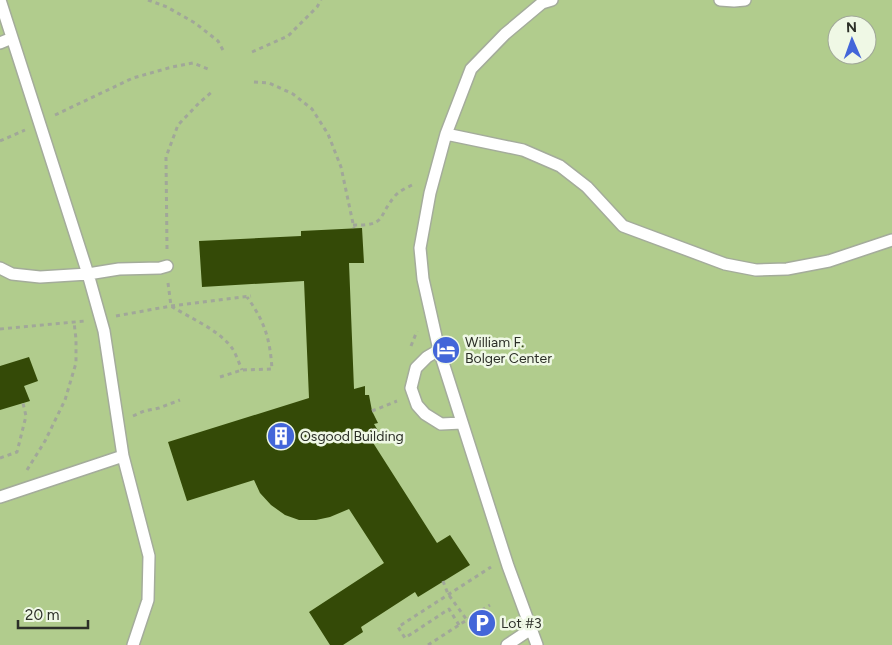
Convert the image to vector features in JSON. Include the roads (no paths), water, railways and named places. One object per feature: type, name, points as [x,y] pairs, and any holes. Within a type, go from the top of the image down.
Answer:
[{"type":"lane","points":[[0,0],[88,274],[104,331],[123,456],[149,556],[148,600],[133,645]]},
{"type":"lane","points":[[536,645],[508,566],[439,350],[423,279],[420,248],[430,193],[446,134],[471,69],[505,34],[542,3],[552,0]]},
{"type":"lane","points":[[720,0],[745,0]]},
{"type":"lane","points":[[0,44],[12,38]]},
{"type":"lane","points":[[446,134],[523,150],[560,166],[587,187],[623,226],[725,264],[756,270],[787,269],[829,261],[892,240]]},
{"type":"lane","points":[[0,268],[12,274],[40,277],[167,266]]},
{"type":"lane","points":[[439,350],[427,357],[416,368],[411,388],[418,405],[425,414],[441,424],[462,423]]},
{"type":"lane","points":[[0,497],[123,456]]},
{"type":"lane","points":[[507,645],[531,629]]},
{"type":"place","name":"William F. Bolger Center","points":[[446,350]]},
{"type":"place","name":"Osgood Building","points":[[281,436]]},
{"type":"place","name":"Lot #3","points":[[482,623]]}]
